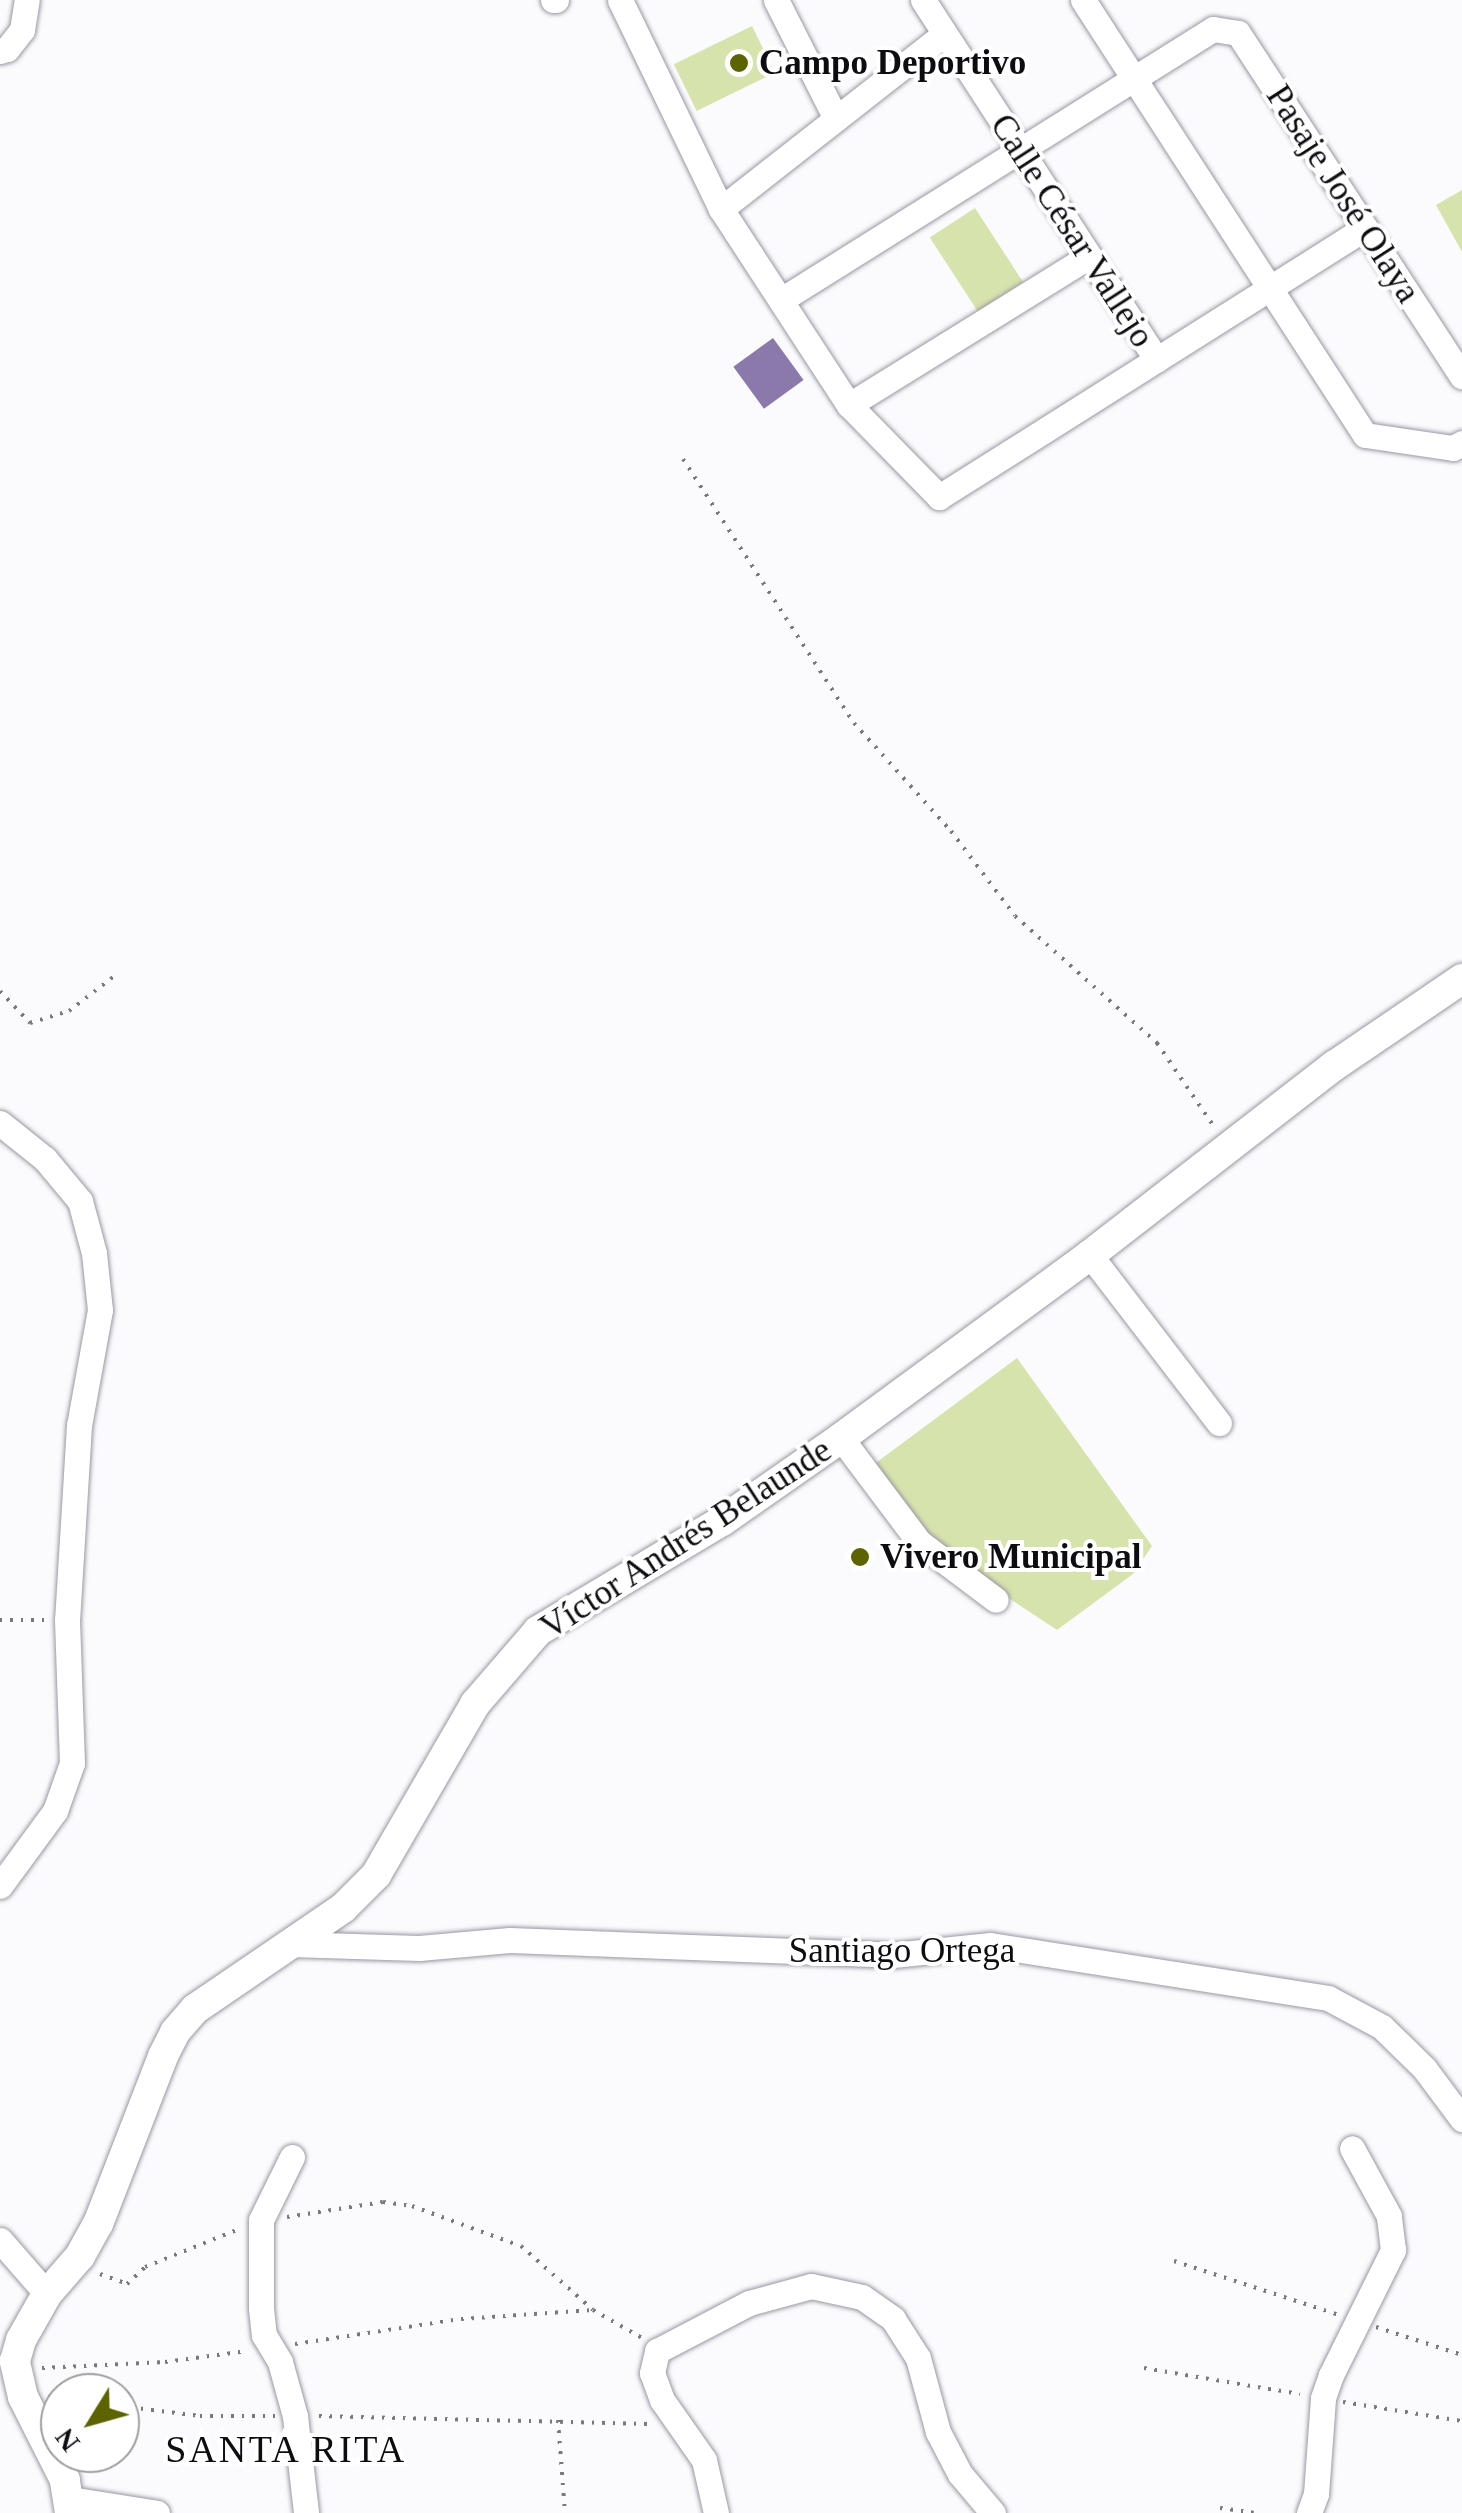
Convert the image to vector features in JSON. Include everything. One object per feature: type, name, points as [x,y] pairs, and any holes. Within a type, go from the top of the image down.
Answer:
[{"type":"main road","name":"Víctor Andrés Belaunde","points":[[16,2370],[21,2340],[98,2224],[174,2032],[195,2009],[343,1908],[376,1875],[475,1704],[538,1631],[722,1520],[841,1438],[1090,1255],[1334,1066],[1462,979]]},
{"type":"main road","points":[[16,2370],[23,2397],[65,2480],[70,2506]]},
{"type":"street","points":[[0,51],[22,30],[26,0]]},
{"type":"street","points":[[620,0],[721,208],[849,405],[940,497],[1365,228]]},
{"type":"street","points":[[776,0],[836,119]]},
{"type":"street","name":"Calle César Vallejo","points":[[922,0],[1157,360]]},
{"type":"street","points":[[1083,0],[1365,435],[1453,448],[1462,443]]},
{"type":"street","name":"Pasaje José Olaya","points":[[1134,79],[1213,29],[1238,34],[1462,376]]},
{"type":"street","points":[[721,208],[944,35]]},
{"type":"street","points":[[781,300],[1134,79]]},
{"type":"street","points":[[849,405],[1089,256]]},
{"type":"street","points":[[0,1123],[45,1159],[80,1201],[94,1253],[100,1310],[79,1425],[67,1620],[72,1763],[55,1812],[0,1886]]},
{"type":"street","points":[[1090,1255],[1219,1423]]},
{"type":"street","points":[[841,1438],[919,1542],[996,1600]]},
{"type":"street","name":"Santiago Ortega","points":[[290,1944],[419,1948],[510,1940],[893,1955],[990,1945],[1328,1998],[1382,2028],[1424,2068],[1462,2119]]},
{"type":"street","points":[[1309,2513],[1316,2494],[1323,2398],[1393,2250],[1389,2216],[1352,2148]]},
{"type":"street","points":[[292,2158],[261,2220],[261,2308],[270,2348],[280,2362],[295,2416],[306,2513]]},
{"type":"street","points":[[0,2240],[48,2294]]},
{"type":"street","points":[[716,2513],[704,2460],[662,2400],[652,2373],[657,2351],[749,2304],[811,2286],[862,2296],[893,2319],[918,2358],[938,2432],[960,2474],[992,2513]]},
{"type":"street","points":[[70,2506],[157,2513]]},
{"type":"path","points":[[683,459],[854,723],[951,831],[1015,916],[1158,1043],[1229,1148]]},
{"type":"path","points":[[0,991],[30,1023],[70,1012],[118,974]]},
{"type":"path","points":[[0,1620],[67,1620]]},
{"type":"path","points":[[80,2256],[96,2272],[127,2284],[145,2267],[261,2220],[383,2202],[412,2206],[521,2246],[594,2310],[657,2351]]},
{"type":"path","points":[[1174,2261],[1462,2355]]},
{"type":"path","points":[[16,2370],[165,2362],[461,2319],[594,2310]]},
{"type":"path","points":[[140,2408],[200,2416],[558,2420],[680,2426]]},
{"type":"path","points":[[558,2420],[564,2513]]},
{"type":"path","points":[[1220,2508],[1254,2513]]},
{"type":"green space","points":[[752,26],[775,73],[697,111],[674,64]]},
{"type":"green space","points":[[1462,190],[1462,252],[1436,205]]},
{"type":"green space","points":[[975,208],[1023,282],[978,311],[930,237]]},
{"type":"green space","points":[[1017,1358],[1152,1546],[1133,1574],[1057,1630],[922,1541],[869,1468]]},
{"type":"building","points":[[773,338],[804,380],[764,409],[733,367]]},
{"type":"place","name":"Campo Deportivo","points":[[739,63]]},
{"type":"place","name":"Vivero Municipal","points":[[860,1557]]},
{"type":"district","name":"SANTA RITA","points":[[286,2450]]}]
